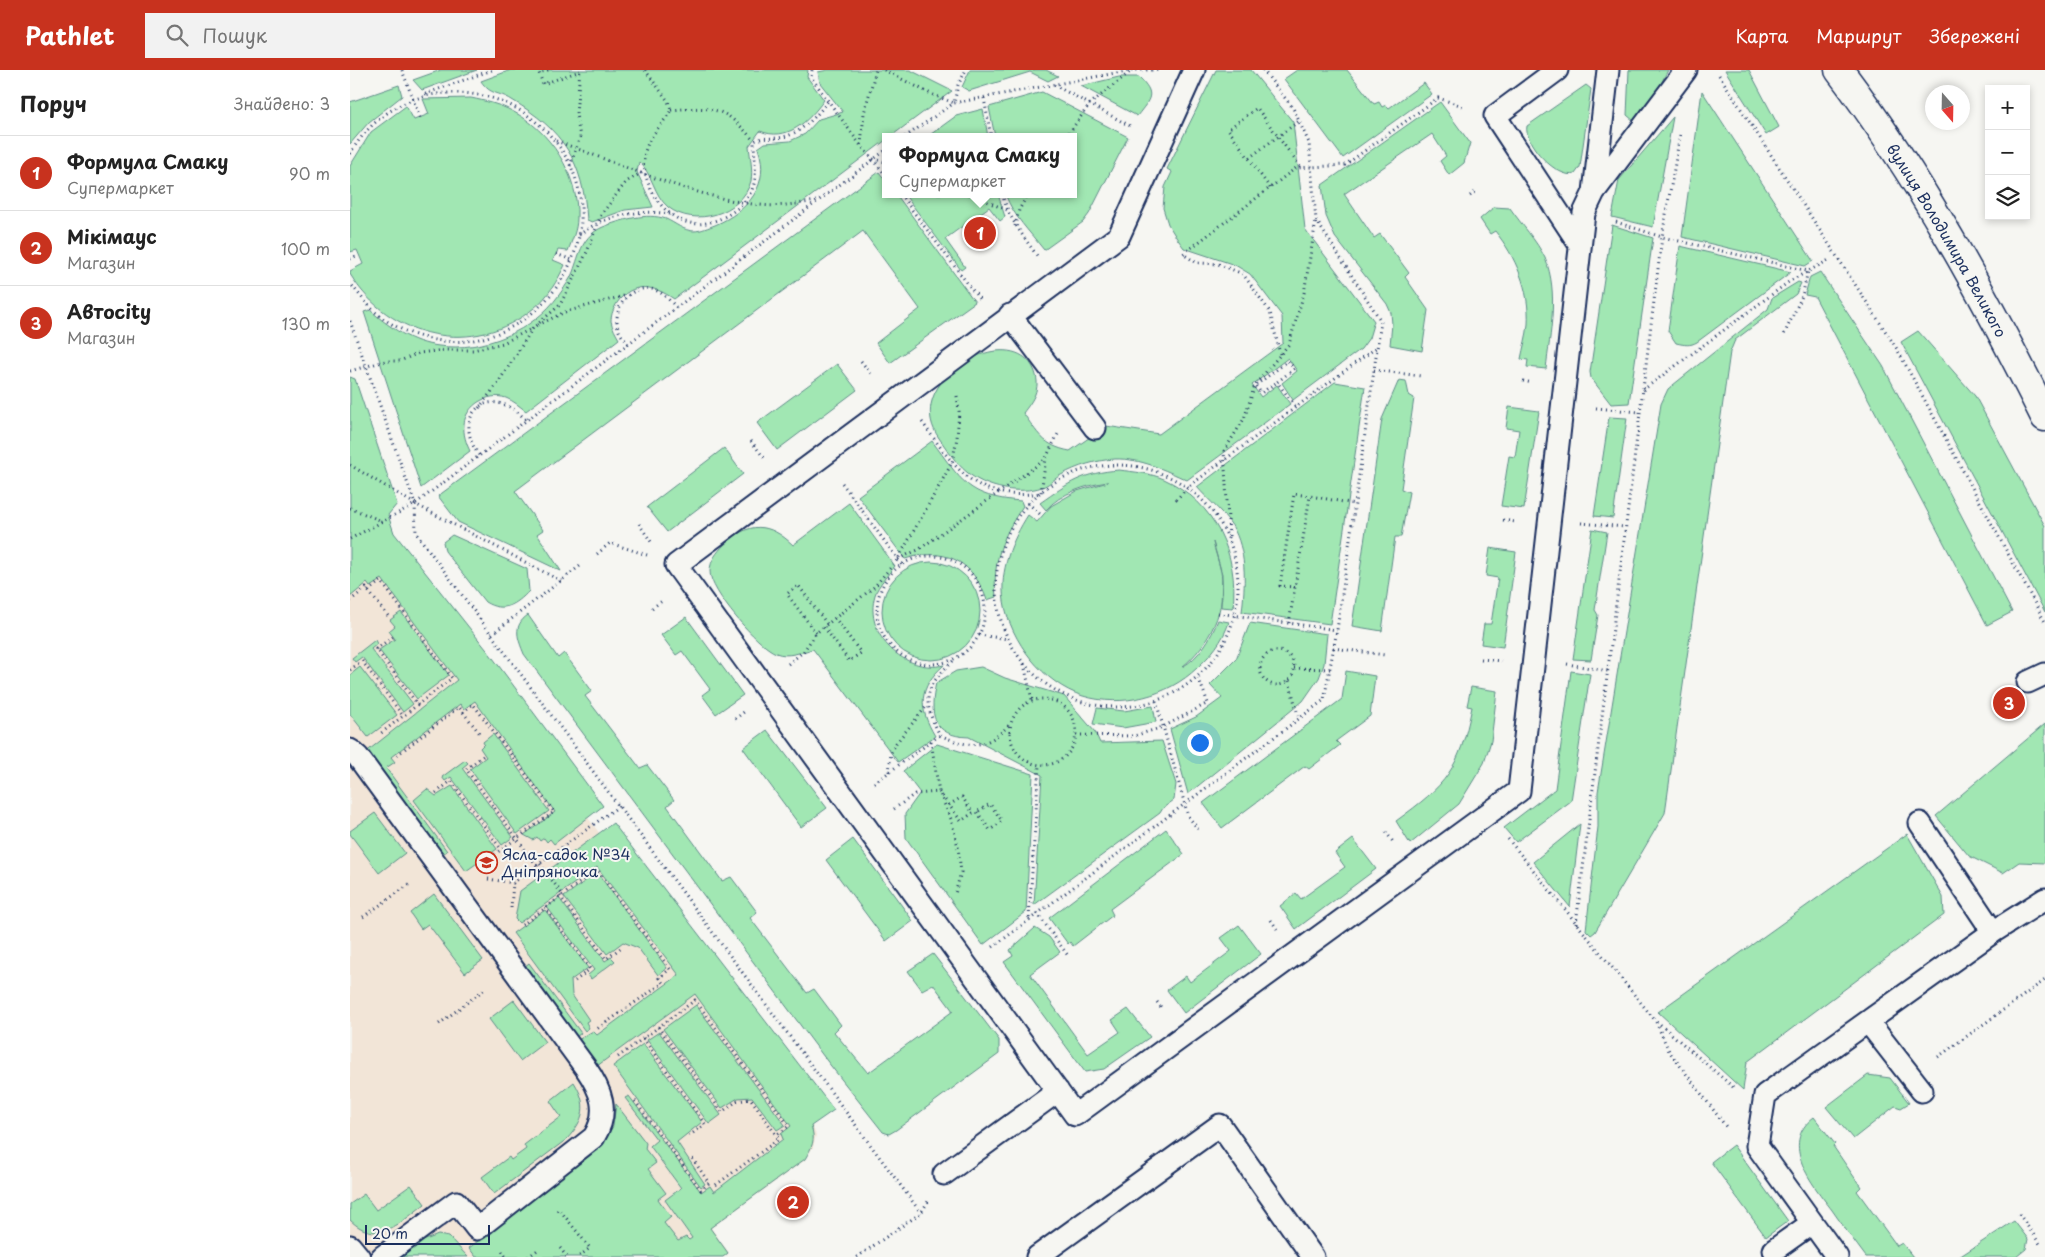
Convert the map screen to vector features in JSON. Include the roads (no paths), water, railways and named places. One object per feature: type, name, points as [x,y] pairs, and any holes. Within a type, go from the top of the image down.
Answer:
[{"type":"main road","name":"вулиця Володимира Великого","points":[[1839,70],[1901,160],[1970,274],[2045,417]]},
{"type":"lane","points":[[1194,70],[1119,236],[676,565],[1075,1115],[1519,791],[1584,213],[1594,192],[1686,70]]},
{"type":"lane","points":[[1557,70],[1495,116],[1580,245]]},
{"type":"lane","points":[[1594,192],[1608,70]]},
{"type":"lane","points":[[1004,320],[1062,385],[1095,428]]},
{"type":"lane","points":[[352,752],[592,1076],[599,1087],[601,1106],[602,1125],[594,1137],[477,1228],[456,1202],[382,1257]]},
{"type":"lane","points":[[1920,824],[1993,932]]},
{"type":"lane","points":[[1837,1257],[1757,1146],[1765,1095],[1869,1023],[1993,932],[2045,899]]},
{"type":"lane","points":[[1869,1023],[1916,1084]]},
{"type":"lane","points":[[944,1174],[1058,1091]]},
{"type":"lane","points":[[1038,1257],[1220,1125],[1313,1257]]},
{"type":"lane","points":[[1774,1250],[1812,1223]]},
{"type":"lane","points":[[350,1246],[359,1257]]},
{"type":"place","name":"Формула Смаку","points":[[980,233]]},
{"type":"place","name":"Автоcity","points":[[2009,703]]},
{"type":"place","name":"Ясла-садок №34 Дніпряночка","points":[[486,862]]},
{"type":"place","name":"Мікімаус","points":[[793,1202]]}]
